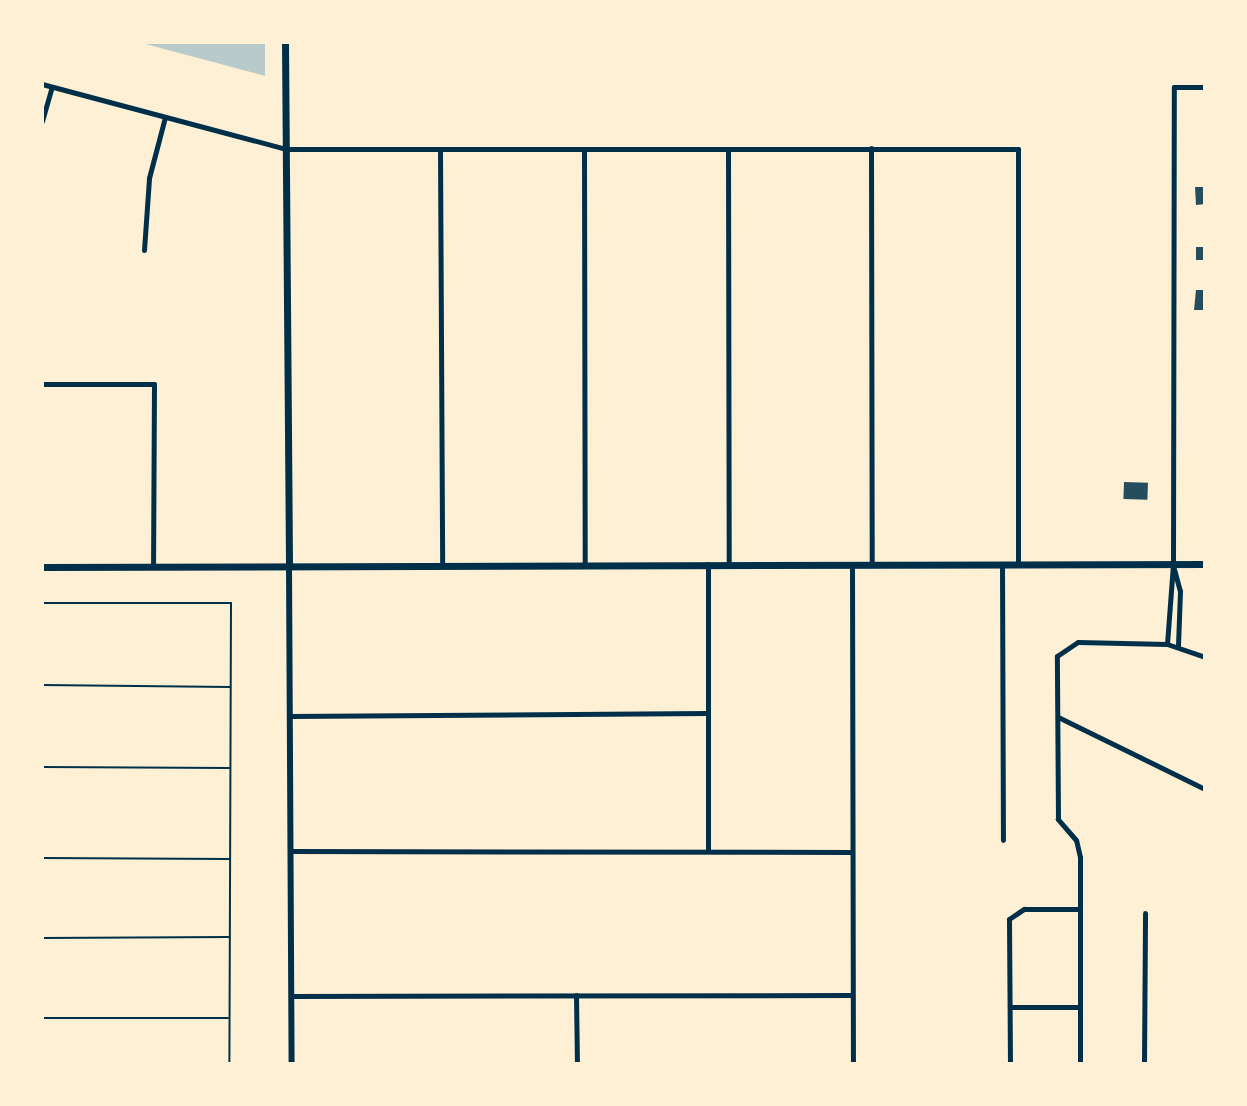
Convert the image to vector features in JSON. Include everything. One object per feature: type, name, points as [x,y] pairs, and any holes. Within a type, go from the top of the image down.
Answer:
[{"type":"main road","points":[[285,43],[289,567]]},
{"type":"main road","points":[[42,567],[1205,564]]},
{"type":"street","points":[[42,84],[286,149],[1018,149],[1018,564]]},
{"type":"street","points":[[42,121],[52,87]]},
{"type":"street","points":[[1167,644],[1173,564],[1174,87],[1205,87]]},
{"type":"street","points":[[144,250],[149,178],[165,117]]},
{"type":"street","points":[[871,148],[872,564]]},
{"type":"street","points":[[440,149],[442,565]]},
{"type":"street","points":[[728,149],[729,564]]},
{"type":"street","points":[[584,150],[585,564]]},
{"type":"street","points":[[42,384],[154,384],[153,568]]},
{"type":"street","points":[[852,563],[853,1064]]},
{"type":"street","points":[[1002,563],[1003,840]]},
{"type":"street","points":[[708,564],[708,851]]},
{"type":"street","points":[[1173,564],[1179,609],[1178,646]]},
{"type":"street","points":[[289,567],[292,1064]]},
{"type":"street","points":[[1168,609],[1179,609]]},
{"type":"street","points":[[1080,1064],[1078,849],[1058,819],[1062,649],[1078,642],[1167,644],[1205,657]]},
{"type":"street","points":[[290,716],[707,713]]},
{"type":"street","points":[[1058,717],[1205,789]]},
{"type":"street","points":[[291,851],[851,852]]},
{"type":"street","points":[[1010,1064],[1012,914],[1024,909],[1080,909]]},
{"type":"street","points":[[1144,1064],[1145,913]]},
{"type":"street","points":[[576,995],[577,1064]]},
{"type":"street","points":[[291,996],[851,995]]},
{"type":"street","points":[[1010,1007],[1080,1007]]},
{"type":"lane","points":[[42,603],[231,603],[229,1064]]},
{"type":"lane","points":[[42,685],[231,687]]},
{"type":"lane","points":[[42,767],[230,768]]},
{"type":"lane","points":[[42,858],[230,859]]},
{"type":"lane","points":[[42,938],[230,937]]},
{"type":"lane","points":[[42,1018],[229,1018]]},
{"type":"shaded area","points":[[138,42],[265,42],[265,76]]},
{"type":"building","points":[[1195,187],[1205,187],[1205,204],[1196,205]]},
{"type":"building","points":[[1196,247],[1205,247],[1205,260],[1196,260]]},
{"type":"building","points":[[1196,290],[1205,290],[1205,310],[1194,310]]},
{"type":"building","points":[[1124,482],[1148,483],[1147,500],[1123,499]]}]
